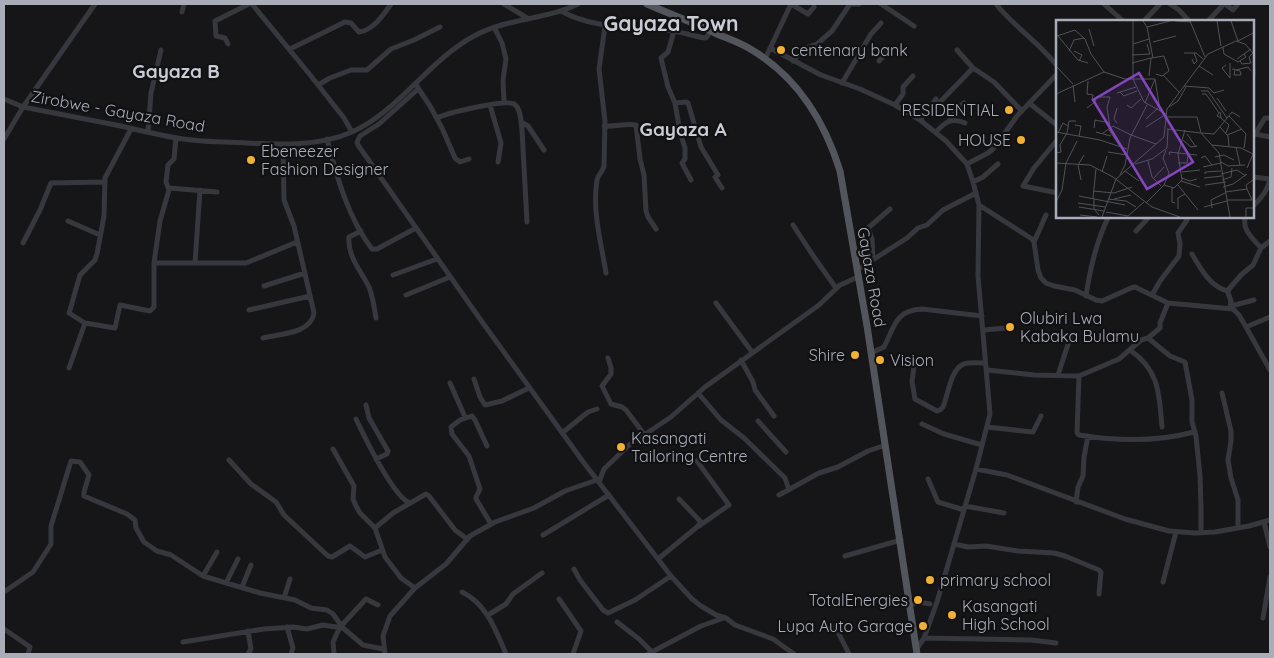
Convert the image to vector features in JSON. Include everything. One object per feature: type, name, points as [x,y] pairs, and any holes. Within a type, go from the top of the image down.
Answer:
[{"type":"main road","name":"Gayaza Road","points":[[646,4],[711,31],[764,56],[811,106],[834,148],[840,171],[886,445],[916,652]]},
{"type":"street","points":[[4,138],[23,107],[95,4]]},
{"type":"street","points":[[182,12],[184,4]]},
{"type":"street","points":[[228,44],[225,38],[216,36],[215,21],[250,4],[318,85],[344,118],[352,132]]},
{"type":"street","points":[[290,50],[345,22],[351,23],[359,32],[364,31],[382,17],[391,4]]},
{"type":"street","points":[[504,4],[528,18]]},
{"type":"street","name":"Zirobwe - Gayaza Road","points":[[4,99],[23,107],[176,138],[283,144],[327,140],[352,132],[386,111],[417,86],[451,51],[472,37],[494,27],[561,11],[569,6],[578,4]]},
{"type":"street","points":[[764,56],[770,48],[791,4],[808,14],[814,7]]},
{"type":"street","points":[[793,61],[803,49],[817,44],[832,31],[850,4],[859,4]]},
{"type":"street","points":[[881,4],[914,26]]},
{"type":"street","points":[[996,4],[1006,16],[1048,54],[1056,64]]},
{"type":"street","points":[[1104,4],[1121,20]]},
{"type":"street","points":[[1145,20],[1160,4]]},
{"type":"street","points":[[1170,4],[1188,20]]},
{"type":"street","points":[[1209,20],[1223,5],[1225,4],[1233,10],[1238,4]]},
{"type":"street","points":[[561,11],[578,20],[605,26],[674,31],[706,38],[711,31]]},
{"type":"street","points":[[842,83],[871,34],[881,24]]},
{"type":"street","points":[[605,26],[599,70],[604,126],[604,166],[597,180],[596,200],[597,231],[606,273]]},
{"type":"street","points":[[318,85],[351,70],[367,70],[391,49],[440,27]]},
{"type":"street","points":[[494,27],[502,43],[506,59],[503,80],[504,102]]},
{"type":"street","points":[[674,31],[668,52],[661,58],[668,87],[675,103],[685,148],[685,159],[682,163],[691,180]]},
{"type":"street","points":[[770,48],[821,75],[895,106],[920,120],[936,132],[967,164],[979,205],[978,276],[990,408],[988,427],[934,611],[924,638],[916,652]]},
{"type":"street","points":[[879,61],[891,48]]},
{"type":"street","points":[[148,132],[151,93],[161,50]]},
{"type":"street","points":[[957,50],[973,68],[994,82],[1022,111]]},
{"type":"street","points":[[920,120],[938,100],[973,68]]},
{"type":"street","points":[[967,164],[994,148],[1022,111],[1056,75]]},
{"type":"street","points":[[895,106],[903,94],[903,87],[913,76]]},
{"type":"street","points":[[469,159],[460,162],[455,158],[437,118],[417,86],[379,124],[360,136],[357,142],[437,259],[562,433],[671,576],[692,600],[701,606],[716,615],[726,618],[735,625],[773,640],[794,654]]},
{"type":"street","points":[[437,118],[449,113],[504,102],[512,103],[517,107],[521,122],[527,222]]},
{"type":"street","points":[[675,103],[688,103],[701,147],[722,188]]},
{"type":"street","points":[[936,132],[949,121],[964,103]]},
{"type":"street","points":[[1029,104],[1056,124]]},
{"type":"street","points":[[490,106],[500,143],[498,162]]},
{"type":"street","points":[[1270,118],[1265,118],[1254,133],[1270,137]]},
{"type":"street","points":[[949,121],[955,120],[965,123]]},
{"type":"street","points":[[521,122],[528,126],[544,150]]},
{"type":"street","points":[[604,126],[636,125],[644,175],[646,211],[648,218],[656,229]]},
{"type":"street","points":[[131,128],[106,173],[104,182],[104,216],[95,260],[80,275],[69,313],[85,323],[115,328],[121,304],[152,310],[154,307],[154,264],[160,221],[169,188],[166,182],[168,165],[174,159],[176,138]]},
{"type":"street","points":[[327,140],[340,187],[361,231],[374,250],[416,228]]},
{"type":"street","points":[[1056,141],[1034,168],[1023,186],[1056,193]]},
{"type":"street","points":[[263,338],[293,332],[308,325],[314,314],[297,242],[284,200],[283,144]]},
{"type":"street","points":[[973,182],[983,177],[998,164]]},
{"type":"street","points":[[1254,177],[1270,179],[1267,188],[1254,205]]},
{"type":"street","points":[[23,243],[40,210],[50,184],[104,182]]},
{"type":"street","points":[[169,188],[217,192]]},
{"type":"street","points":[[195,263],[200,190]]},
{"type":"street","points":[[4,592],[34,572],[50,544],[51,526],[71,461],[80,462],[89,475],[84,496],[127,514],[135,520],[136,528],[144,542],[157,551],[171,555],[203,576],[260,593],[295,600],[311,608],[328,610],[342,627],[364,646],[384,652],[383,636],[387,621],[396,608],[415,588],[446,564],[474,533],[491,524],[526,512],[565,491],[598,481],[610,462],[623,450],[670,417],[741,360],[819,305],[836,288],[858,274],[873,260],[907,238],[918,228],[927,225],[943,210],[976,193]]},
{"type":"street","points":[[979,205],[1034,242]]},
{"type":"street","points":[[873,260],[872,238],[868,228],[890,208]]},
{"type":"street","points":[[1046,215],[1034,242],[1038,270],[1041,278],[1046,283],[1075,290],[1102,301],[1134,287],[1168,303],[1230,307],[1254,300]]},
{"type":"street","points":[[1086,296],[1091,265],[1108,218]]},
{"type":"street","points":[[1136,231],[1148,218]]},
{"type":"street","points":[[1152,295],[1178,256],[1180,244],[1178,232],[1188,218]]},
{"type":"street","points":[[1245,218],[1246,230],[1261,248]]},
{"type":"street","points":[[68,221],[100,235]]},
{"type":"street","points":[[793,225],[836,288]]},
{"type":"street","points":[[361,231],[350,236],[348,241],[352,257],[370,292],[376,318]]},
{"type":"street","points":[[1228,291],[1241,275],[1253,265],[1261,248],[1270,241]]},
{"type":"street","points":[[154,264],[246,263],[297,242]]},
{"type":"street","points":[[1192,254],[1199,266],[1218,289],[1228,291]]},
{"type":"street","points":[[393,275],[437,259]]},
{"type":"street","points":[[264,286],[305,274]]},
{"type":"street","points":[[406,295],[450,277]]},
{"type":"street","points":[[1228,291],[1232,300],[1230,307]]},
{"type":"street","points":[[249,310],[310,296]]},
{"type":"street","points":[[716,303],[752,352]]},
{"type":"street","points":[[987,370],[1034,375],[1079,376],[1118,359],[1141,340],[1148,338],[1160,328],[1160,323],[1168,303]]},
{"type":"street","points":[[1230,307],[1239,315],[1270,370]]},
{"type":"street","points":[[871,354],[884,347],[893,326],[900,316],[915,309],[922,308],[982,316]]},
{"type":"street","points":[[1246,327],[1270,317]]},
{"type":"street","points":[[69,368],[85,323]]},
{"type":"street","points":[[984,330],[1006,328]]},
{"type":"street","points":[[1058,375],[1071,335]]},
{"type":"street","points":[[1148,338],[1170,356],[1185,361],[1192,400],[1192,422],[1201,498],[1200,532]]},
{"type":"street","points":[[1130,350],[1153,373],[1159,391],[1162,428]]},
{"type":"street","points":[[608,358],[612,372],[602,387],[611,404],[623,408],[644,434]]},
{"type":"street","points":[[741,360],[753,382],[755,390],[774,416]]},
{"type":"street","points":[[914,367],[912,381],[915,398],[940,410],[943,407],[953,375],[959,367],[966,363],[985,362]]},
{"type":"street","points":[[1079,376],[1077,433],[1079,435],[1124,440],[1180,436],[1194,432]]},
{"type":"street","points":[[474,379],[480,397],[486,405],[502,401],[530,388]]},
{"type":"street","points":[[450,383],[465,417]]},
{"type":"street","points":[[698,393],[721,420],[744,438],[784,478],[789,490]]},
{"type":"street","points":[[1222,393],[1231,431],[1228,466],[1238,500],[1238,528]]},
{"type":"street","points":[[366,405],[369,418],[388,451],[387,454],[376,459]]},
{"type":"street","points":[[562,433],[588,412],[597,409]]},
{"type":"street","points":[[487,446],[474,418],[471,416],[465,417],[453,425],[451,430],[469,456],[480,489],[476,498],[491,524]]},
{"type":"street","points":[[988,427],[1033,432],[1041,416]]},
{"type":"street","points":[[356,419],[376,459],[398,493],[405,501],[410,503]]},
{"type":"street","points":[[758,421],[786,452]]},
{"type":"street","points":[[922,424],[944,434],[982,445]]},
{"type":"street","points":[[1076,502],[1078,487],[1083,476],[1088,436]]},
{"type":"street","points":[[779,494],[819,473],[838,467],[868,451],[886,445]]},
{"type":"street","points":[[333,450],[354,486],[353,500],[360,513],[374,528],[382,550],[396,572],[415,588]]},
{"type":"street","points":[[230,460],[251,484],[276,502],[284,515],[328,556],[332,557],[351,546],[365,557],[382,550]]},
{"type":"street","points":[[658,559],[729,505],[697,461]]},
{"type":"street","points":[[976,469],[1006,475],[1076,502],[1145,525],[1176,532],[1200,532],[1238,528],[1267,521],[1270,547]]},
{"type":"street","points":[[928,479],[938,502],[964,508],[1004,513]]},
{"type":"street","points":[[374,528],[423,494],[428,495],[455,530],[467,539]]},
{"type":"street","points":[[543,535],[609,495]]},
{"type":"street","points":[[679,499],[701,522],[699,526]]},
{"type":"street","points":[[1163,582],[1176,532]]},
{"type":"street","points":[[845,556],[900,540]]},
{"type":"street","points":[[954,544],[968,547],[986,546],[1018,551],[1046,552],[1065,556],[1101,572],[1099,594]]},
{"type":"street","points":[[203,576],[217,552]]},
{"type":"street","points":[[226,583],[238,559]]},
{"type":"street","points":[[242,587],[251,566]]},
{"type":"street","points":[[574,569],[603,610],[608,613],[635,600],[671,576]]},
{"type":"street","points":[[488,615],[506,604],[513,594],[542,573]]},
{"type":"street","points":[[1263,618],[1270,577]]},
{"type":"street","points":[[284,598],[290,579]]},
{"type":"street","points":[[462,592],[475,600],[488,615],[506,654]]},
{"type":"street","points":[[334,654],[332,642],[366,599],[378,605]]},
{"type":"street","points":[[559,599],[580,631],[574,654]]},
{"type":"street","points":[[910,605],[919,602],[930,604]]},
{"type":"street","points":[[616,622],[639,639],[650,653],[701,626],[726,618]]},
{"type":"street","points":[[183,642],[248,631],[287,627],[307,629],[327,625],[342,627]]},
{"type":"street","points":[[835,626],[849,654]]},
{"type":"street","points":[[287,627],[292,648],[291,654]]},
{"type":"street","points":[[4,629],[31,649],[28,654]]},
{"type":"street","points":[[248,631],[251,649],[248,654]]},
{"type":"street","points":[[924,638],[1031,640],[1056,643]]},
{"type":"street","points":[[782,654],[787,649]]},
{"type":"place","name":"centenary bank","points":[[781,50]]},
{"type":"place","name":"RESIDENTIAL","points":[[1009,110]]},
{"type":"place","name":"HOUSE","points":[[1021,140]]},
{"type":"place","name":"Ebeneezer Fashion Designer","points":[[251,160]]},
{"type":"place","name":"Olubiri Lwa Kabaka Bulamu","points":[[1010,327]]},
{"type":"place","name":"Shire","points":[[855,355]]},
{"type":"place","name":"Vision","points":[[880,360]]},
{"type":"place","name":"Kasangati Tailoring Centre","points":[[621,447]]},
{"type":"place","name":"primary school","points":[[930,580]]},
{"type":"place","name":"TotalEnergies","points":[[918,600]]},
{"type":"place","name":"Kasangati High School","points":[[952,615]]},
{"type":"place","name":"Lupa Auto Garage","points":[[923,626]]},
{"type":"district","name":"Gayaza Town","points":[[671,24]]},
{"type":"district","name":"Gayaza B","points":[[176,71]]},
{"type":"district","name":"Gayaza A","points":[[683,129]]}]
